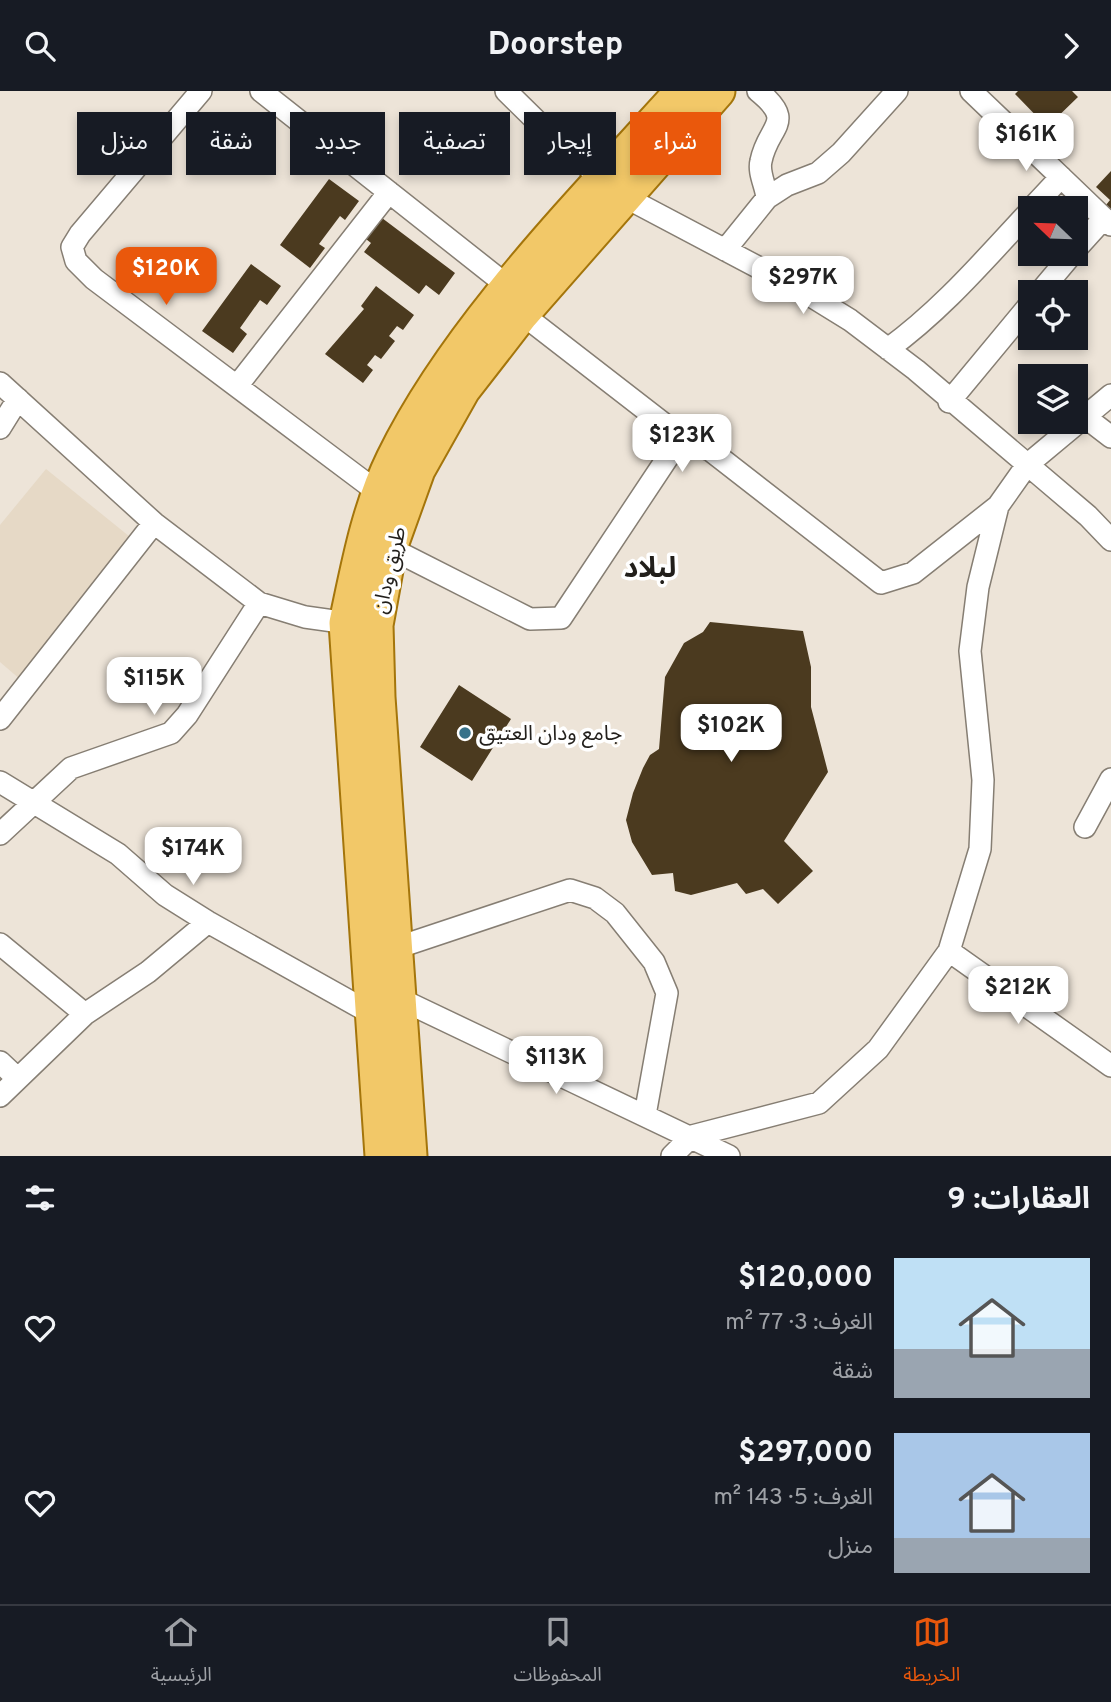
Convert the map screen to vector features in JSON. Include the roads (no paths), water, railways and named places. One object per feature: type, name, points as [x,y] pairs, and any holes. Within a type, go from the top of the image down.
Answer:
[{"type":"main road","name":"طريق ودان","points":[[614,188],[682,91]]},
{"type":"main road","name":"طريق ودان","points":[[410,1156],[387,1007],[361,624],[362,544],[393,459],[441,374],[516,300],[614,188],[718,91]]},
{"type":"main road","name":"طريق ودان","points":[[382,1156],[387,1007],[396,948],[361,624],[418,470],[516,300]]},
{"type":"street","points":[[201,91],[80,234],[72,247],[76,261],[94,279],[379,492]]},
{"type":"street","points":[[261,91],[389,193],[686,441],[710,450],[881,583],[913,573],[998,506],[1027,465],[1064,434]]},
{"type":"street","points":[[506,91],[614,188],[803,291],[888,349],[1088,516],[1111,540]]},
{"type":"street","points":[[758,91],[774,104],[779,116],[778,127],[760,165],[767,198]]},
{"type":"street","points":[[725,250],[767,198],[788,185],[818,173],[841,153],[897,91]]},
{"type":"street","points":[[971,91],[1108,222],[1088,239]]},
{"type":"street","points":[[1043,196],[1061,177]]},
{"type":"street","points":[[237,386],[389,193]]},
{"type":"street","points":[[888,349],[921,325],[951,296],[1018,223]]},
{"type":"street","points":[[1050,280],[1062,266]]},
{"type":"street","points":[[949,401],[1018,319]]},
{"type":"street","points":[[0,383],[154,523],[259,603],[304,617],[361,624]]},
{"type":"street","points":[[1088,414],[1111,395]]},
{"type":"street","points":[[0,428],[18,399]]},
{"type":"street","points":[[1088,419],[1111,437]]},
{"type":"street","points":[[390,548],[530,619],[561,618],[668,457],[686,441]]},
{"type":"street","points":[[672,1156],[692,1136],[818,1103],[878,1049],[949,951],[980,849],[983,780],[970,651],[978,587],[998,506]]},
{"type":"street","points":[[0,719],[154,523]]},
{"type":"street","points":[[0,834],[71,768],[171,733],[187,715],[259,603]]},
{"type":"street","points":[[1085,827],[1111,779]]},
{"type":"street","points":[[0,782],[118,855],[165,895],[208,922],[387,1007],[645,1115],[729,1156]]},
{"type":"street","points":[[396,948],[570,890],[595,898],[615,913],[654,962],[667,993],[645,1115]]},
{"type":"street","points":[[0,1097],[85,1014],[148,972],[208,922]]},
{"type":"street","points":[[0,944],[85,1014]]},
{"type":"street","points":[[949,951],[1111,1066]]},
{"type":"street","points":[[0,1062],[17,1078]]},
{"type":"place","name":"جامع ودان العتيق","points":[[465,733]]},
{"type":"district","name":"لبلاد","points":[[650,567]]}]
